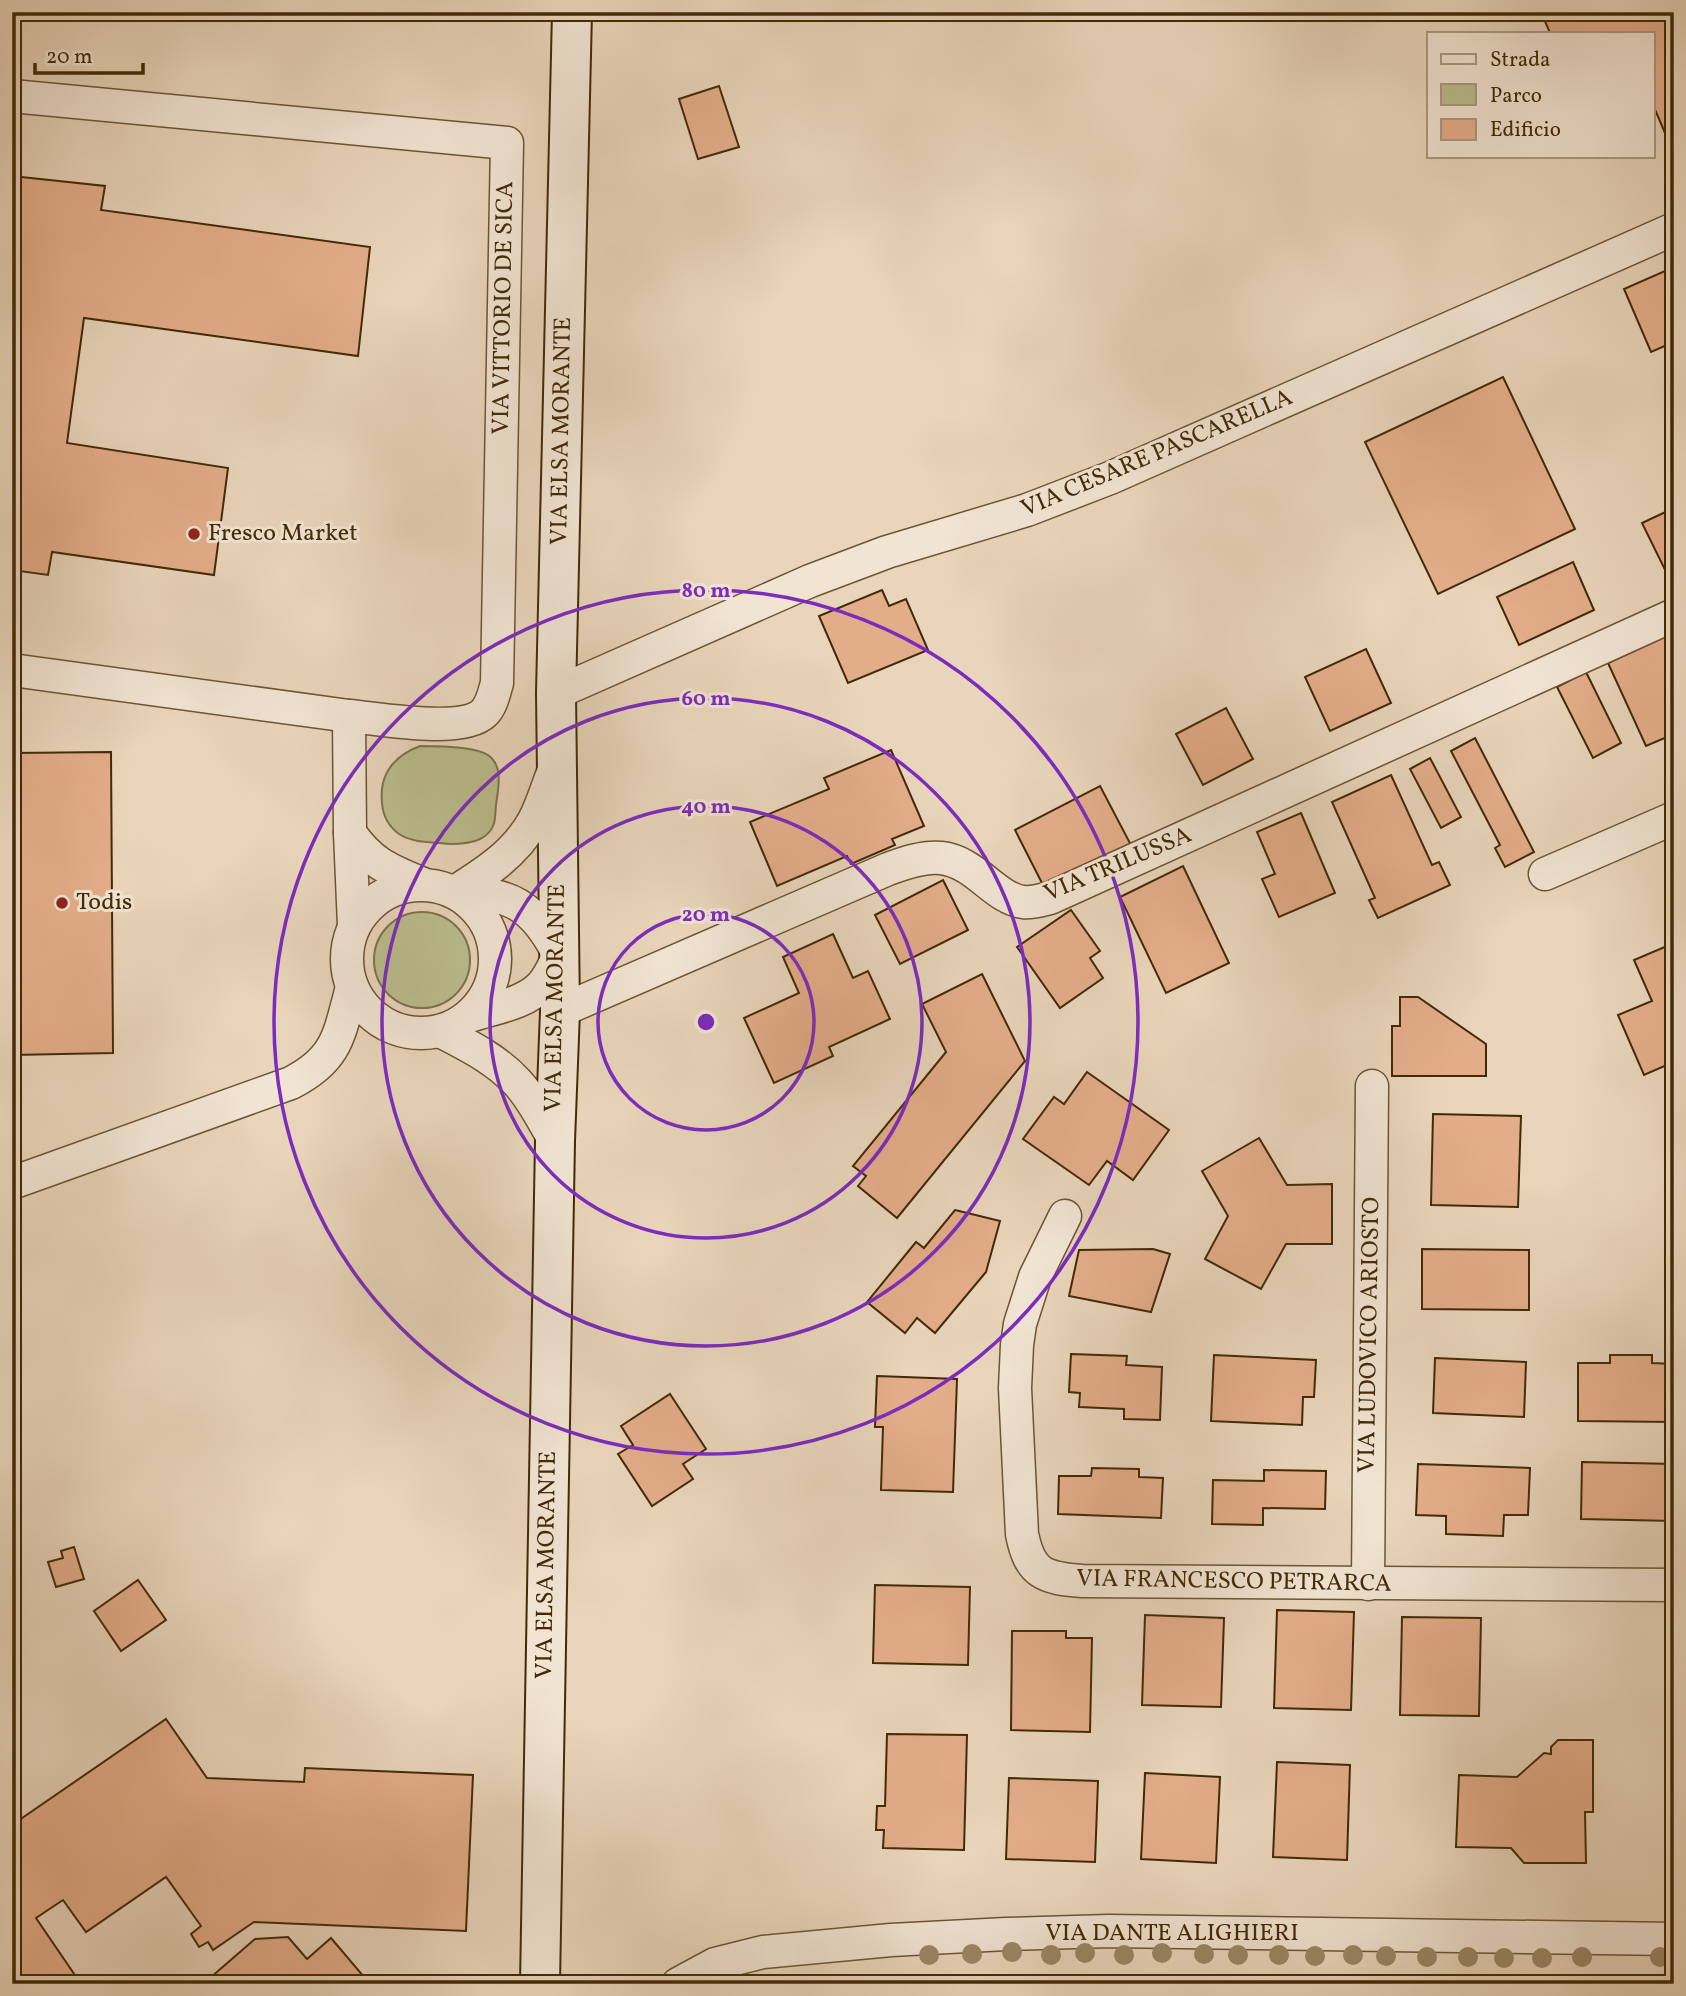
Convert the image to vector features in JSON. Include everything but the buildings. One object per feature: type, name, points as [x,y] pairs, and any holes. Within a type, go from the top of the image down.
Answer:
[{"type":"street","name":"VIA ELSA MORANTE","points":[[540,1984],[555,1141],[560,1011],[556,693],[572,12]]},
{"type":"street","name":"VIA VITTORIO DE SICA","points":[[12,96],[507,143],[497,683],[486,711],[474,720],[466,722],[442,724],[349,716]]},
{"type":"street","name":"VIA CESARE PASCARELLA","points":[[556,693],[810,581],[887,552],[997,520],[1101,482],[1674,229]]},
{"type":"street","name":"VIA TRILUSSA","points":[[560,1011],[888,869],[913,861],[941,858],[954,861],[978,873],[1000,892],[1023,902],[1050,898],[1674,615]]},
{"type":"street","points":[[12,670],[349,716],[354,926]]},
{"type":"street","points":[[455,892],[503,859],[520,841],[533,822],[556,766]]},
{"type":"street","points":[[1545,874],[1674,818]]},
{"type":"street","points":[[350,832],[367,854],[383,867],[423,884]]},
{"type":"street","points":[[455,892],[488,893],[514,902],[537,920],[559,955],[543,984],[510,1003],[470,1016],[456,1025],[440,1031],[419,1033],[398,1030],[379,1020],[363,1006],[352,987],[347,967],[348,946],[354,926],[366,908],[382,895],[402,886],[423,884],[455,892],[474,906],[489,926],[496,950],[495,974],[485,997],[470,1016]]},
{"type":"street","points":[[12,1182],[291,1083],[309,1074],[324,1061],[335,1044],[352,987]]},
{"type":"street","points":[[440,1031],[486,1057],[515,1080],[529,1097],[555,1141]]},
{"type":"street","name":"VIA LUDOVICO ARIOSTO","points":[[1368,1584],[1372,1086]]},
{"type":"street","name":"VIA FRANCESCO PETRARCA","points":[[1065,1216],[1035,1277],[1020,1324],[1017,1345],[1015,1388],[1021,1524],[1028,1557],[1035,1567],[1045,1574],[1082,1581],[1674,1585]]},
{"type":"street","name":"VIA DANTE ALIGHIERI","points":[[678,1984],[715,1964],[763,1952],[891,1940],[1006,1934],[1109,1931],[1674,1939]]},
{"type":"green space","points":[[420,746],[474,750],[493,760],[499,778],[495,819],[491,830],[484,837],[457,844],[419,841],[399,834],[389,824],[382,803],[386,775],[390,767],[403,755]]},
{"type":"green space","points":[[422,912],[440,916],[456,926],[466,942],[470,960],[466,978],[456,994],[440,1004],[422,1008],[404,1004],[388,994],[378,978],[374,960],[378,942],[388,926],[404,916]]},
{"type":"place","name":"Fresco Market","points":[[194,534]]},
{"type":"place","name":"Todis","points":[[62,903]]}]
